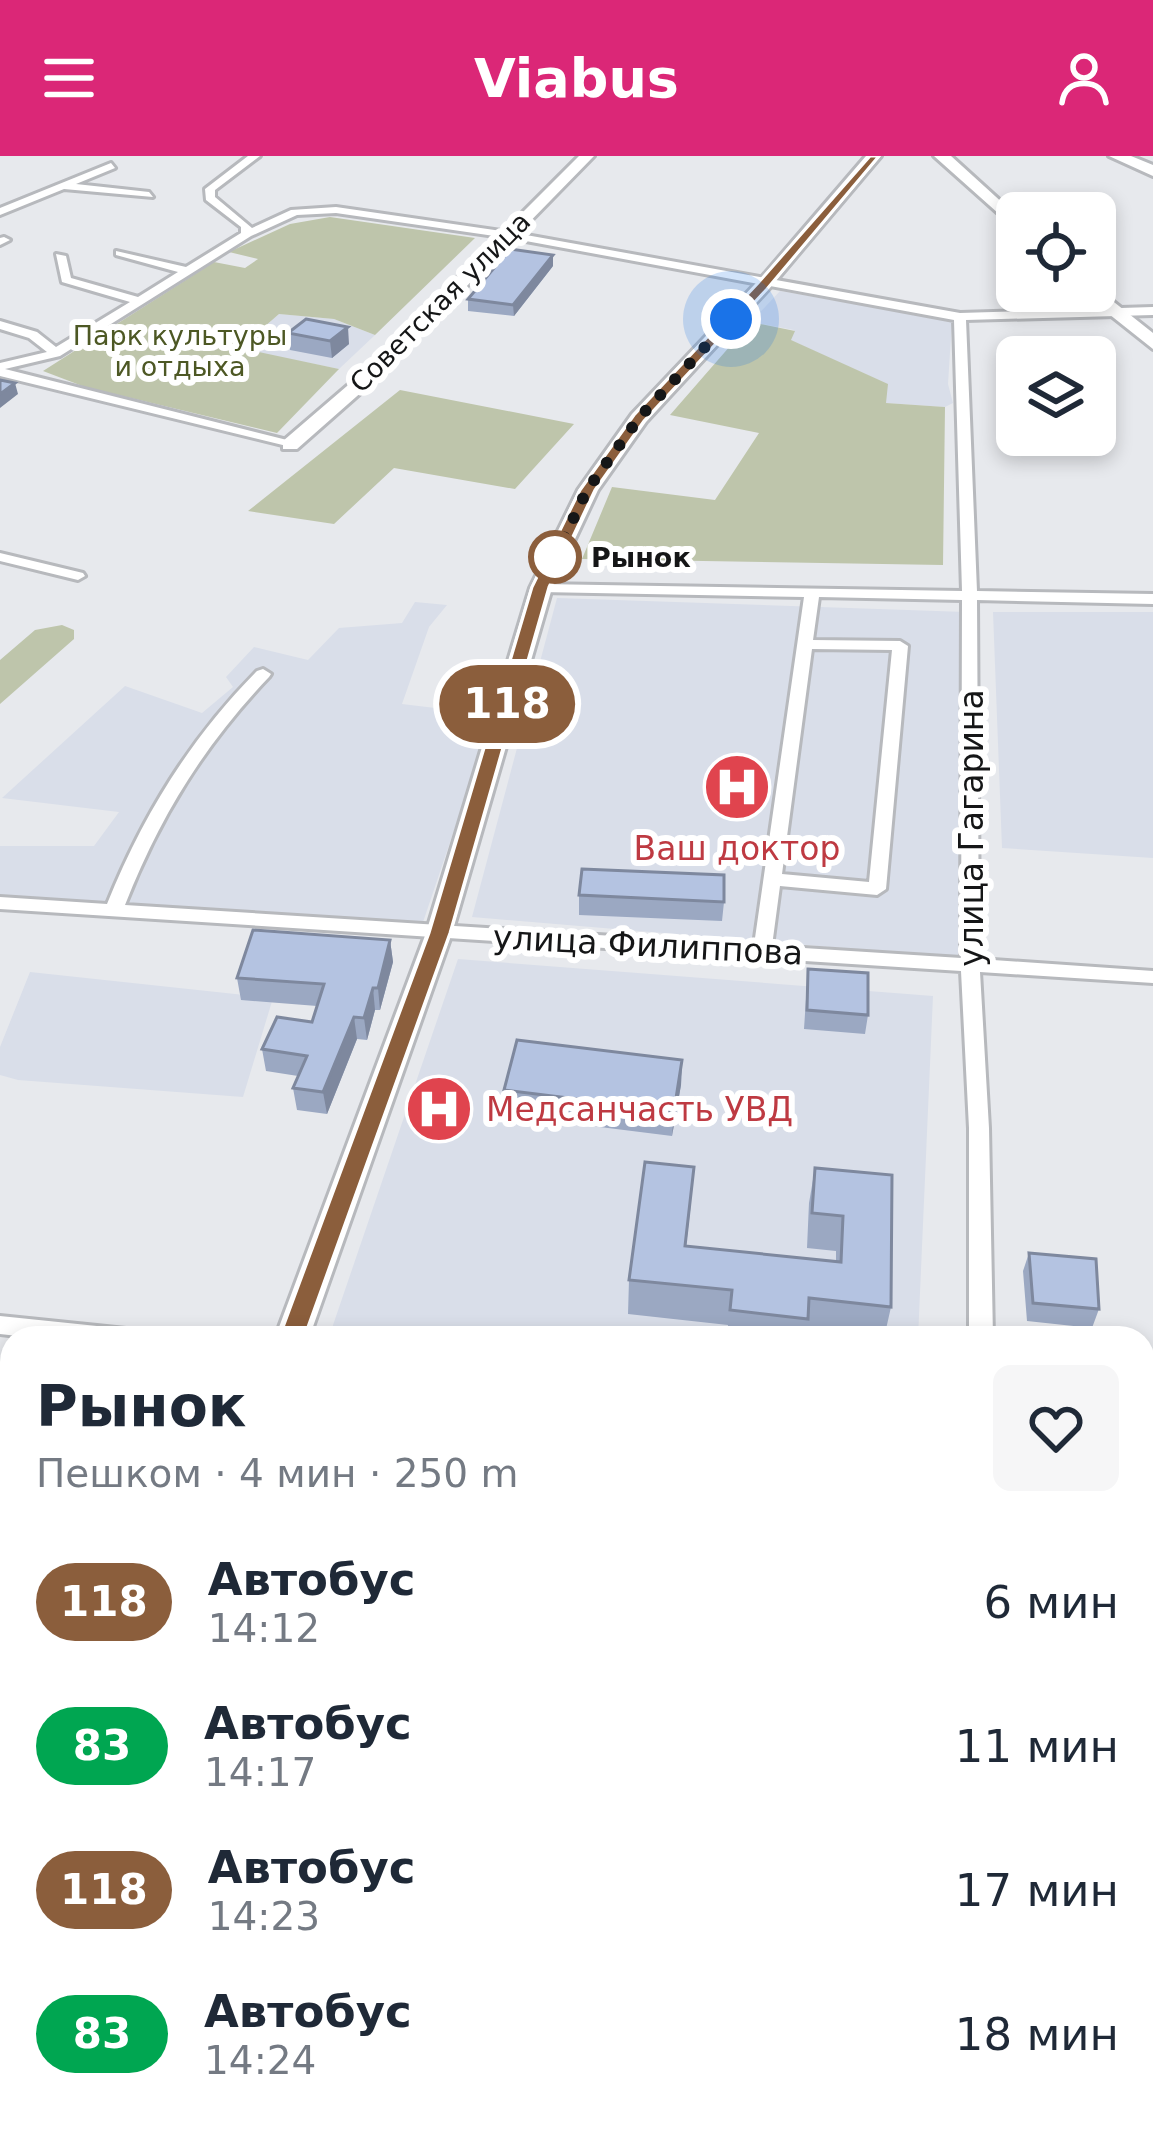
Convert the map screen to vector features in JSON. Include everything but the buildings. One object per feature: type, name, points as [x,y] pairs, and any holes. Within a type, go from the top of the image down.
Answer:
[{"type":"main road","name":"Советская улица","points":[[290,445],[367,378],[587,156]]},
{"type":"main road","points":[[296,1326],[439,933],[541,587],[587,490],[639,418],[874,156]]},
{"type":"main road","points":[[942,156],[996,206]]},
{"type":"main road","points":[[1118,156],[1153,171]]},
{"type":"main road","points":[[1114,314],[1153,344]]},
{"type":"street","points":[[247,234],[246,226],[210,198],[210,189],[256,156]]},
{"type":"street","points":[[0,212],[111,166]]},
{"type":"street","points":[[63,186],[148,195]]},
{"type":"street","points":[[0,370],[56,353],[247,234],[279,218],[316,209],[506,235],[960,317],[1153,311]]},
{"type":"street","points":[[120,253],[188,271]]},
{"type":"street","points":[[60,256],[66,280],[140,301]]},
{"type":"street","name":"улица Гагарина","points":[[960,317],[981,1326]]},
{"type":"street","points":[[0,326],[33,335],[56,353]]},
{"type":"street","points":[[0,370],[290,445]]},
{"type":"street","points":[[0,557],[78,576]]},
{"type":"street","points":[[541,587],[1153,599]]},
{"type":"street","points":[[762,952],[812,593]]},
{"type":"street","points":[[772,878],[878,889],[900,646],[806,644]]},
{"type":"street","points":[[113,911],[146,827],[187,757],[263,674]]},
{"type":"street","name":"улица Филиппова","points":[[0,903],[1153,977]]},
{"type":"shaded area","points":[[780,291],[952,321],[948,384],[953,403],[945,407],[885,403],[887,384],[790,340],[794,330],[751,322]]},
{"type":"shaded area","points":[[279,314],[334,319],[375,335],[339,369],[239,349]]},
{"type":"shaded area","points":[[557,598],[965,612],[960,958],[472,917]]},
{"type":"shaded area","points":[[415,602],[447,605],[429,627],[402,704],[493,715],[420,931],[0,902],[0,846],[94,846],[119,812],[2,798],[125,686],[202,713],[233,687],[226,677],[254,647],[308,660],[339,628],[402,623]]},
{"type":"shaded area","points":[[993,612],[1153,612],[1153,858],[1002,848]]},
{"type":"shaded area","points":[[458,959],[933,996],[919,1326],[333,1326]]},
{"type":"shaded area","points":[[30,972],[273,998],[243,1097],[0,1075],[0,1047]]},
{"type":"green space","name":"Парк культуры и отдыха","points":[[330,217],[475,238],[375,335],[334,319],[279,314],[240,348],[339,369],[277,433],[85,387],[43,371],[214,262],[245,268],[258,259],[229,252],[290,224]]},
{"type":"green space","points":[[751,322],[795,331],[791,340],[888,384],[886,403],[945,407],[943,565],[582,559],[612,487],[715,500],[759,433],[670,415]]},
{"type":"green space","points":[[400,390],[574,424],[515,489],[394,468],[334,524],[248,511]]},
{"type":"green space","points":[[62,625],[74,630],[74,639],[0,704],[0,660],[35,630]]},
{"type":"bus line","name":"118","points":[[296,1326],[439,933],[541,587],[587,490],[639,418],[874,156]]},
{"type":"place","name":"Рынок","points":[[555,557]]},
{"type":"place","name":"Ваш доктор","points":[[737,787]]},
{"type":"place","name":"Медсанчасть УВД","points":[[439,1109]]},
{"type":"route","points":[[555,557],[587,490],[639,418],[731,319]]}]
